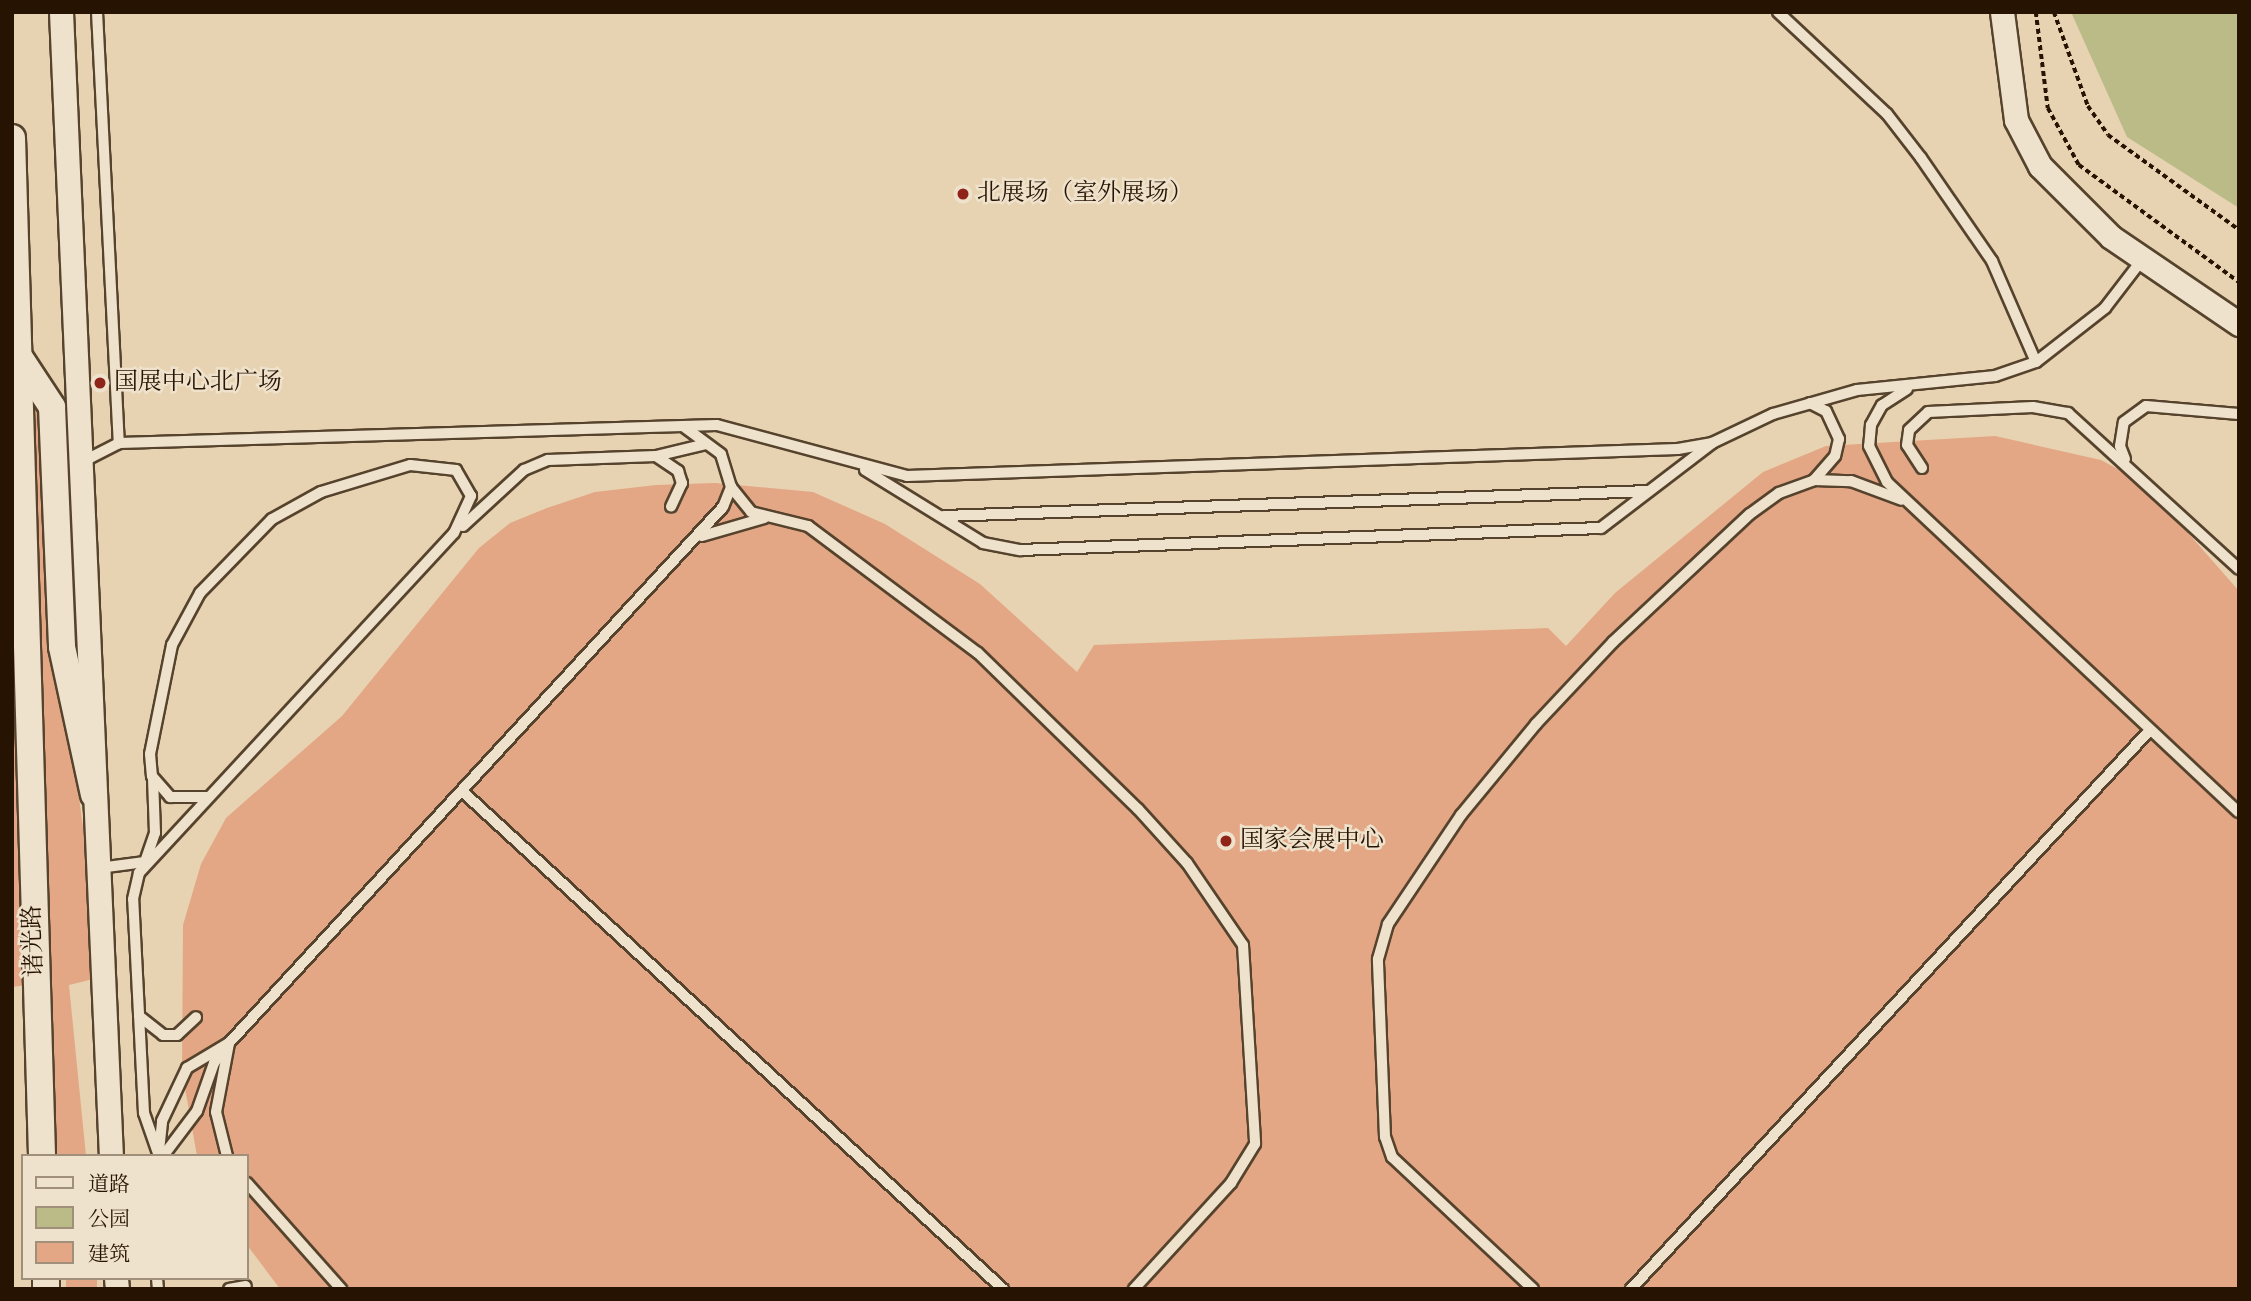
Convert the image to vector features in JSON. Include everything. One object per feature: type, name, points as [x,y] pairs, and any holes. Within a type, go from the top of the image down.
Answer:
[{"type":"main road","name":"诸光路","points":[[12,138],[17,624],[41,1154]]},
{"type":"main road","points":[[16,352],[52,407],[62,647],[94,794]]},
{"type":"street","points":[[61,12],[111,1154]]},
{"type":"street","points":[[2002,12],[2016,120],[2040,166],[2141,261],[2239,324]]},
{"type":"lane","points":[[97,12],[119,443]]},
{"type":"lane","points":[[1778,12],[1877,104],[1921,158],[1992,261],[2036,362]]},
{"type":"lane","points":[[840,456],[944,516],[983,543],[1020,550],[1601,528],[1712,443],[1810,403],[1924,383],[1995,376],[2036,362],[2105,308],[2141,261]]},
{"type":"lane","points":[[1924,383],[1896,393],[1871,425],[1875,464],[1902,500],[2239,812]]},
{"type":"lane","points":[[1810,403],[1826,411],[1839,439],[1835,456],[1814,480]]},
{"type":"lane","points":[[2127,465],[2121,435],[2133,411],[2165,403],[2239,414]]},
{"type":"lane","points":[[1922,468],[1908,445],[1919,416],[2033,407],[2068,413],[2239,569]]},
{"type":"lane","points":[[80,463],[119,443],[683,426],[758,431],[887,472],[937,476],[1712,443]]},
{"type":"lane","points":[[683,426],[721,454],[731,487],[740,503],[766,518],[808,526],[978,653],[1138,809],[1187,863],[1243,944],[1255,1143],[1231,1183],[1135,1289]]},
{"type":"lane","points":[[99,868],[145,862],[454,533],[536,463],[656,456],[706,444]]},
{"type":"lane","points":[[656,456],[678,471],[679,496],[671,508]]},
{"type":"lane","points":[[159,1154],[144,1113],[134,899],[155,833],[152,725],[172,645],[200,593],[272,519],[371,472],[438,464],[466,479],[471,496],[454,533]]},
{"type":"lane","points":[[1532,1289],[1392,1157],[1385,1137],[1378,959],[1388,924],[1461,815],[1613,642],[1750,514],[1779,493],[1814,480],[1851,481],[1902,500]]},
{"type":"lane","points":[[162,1154],[197,1111],[214,1063],[229,1043],[688,548],[723,508],[731,487]]},
{"type":"lane","points":[[944,516],[1649,491]]},
{"type":"lane","points":[[688,548],[720,527],[766,518]]},
{"type":"lane","points":[[1630,1289],[2150,730]]},
{"type":"lane","points":[[152,776],[170,797],[206,797]]},
{"type":"lane","points":[[462,791],[1003,1289]]},
{"type":"lane","points":[[139,1016],[163,1035],[177,1035],[196,1017]]},
{"type":"lane","points":[[160,1154],[162,1121],[187,1068],[229,1043]]},
{"type":"lane","points":[[226,1154],[216,1112],[229,1043]]},
{"type":"lane","points":[[248,1184],[341,1289]]},
{"type":"lane","points":[[229,1289],[244,1284]]},
{"type":"path","points":[[2035,12],[2048,108],[2079,165],[2111,195],[2239,282]]},
{"type":"path","points":[[2053,12],[2088,106],[2108,135],[2239,230]]},
{"type":"green space","points":[[2071,12],[2239,12],[2239,208],[2127,137]]},
{"type":"building","points":[[12,166],[72,746],[97,930],[114,974],[69,985],[86,1154],[53,1154],[35,984],[12,987]]},
{"type":"building","name":"国家会展中心","points":[[1995,436],[2101,460],[2145,484],[2239,591],[2239,1289],[280,1289],[248,1246],[248,1154],[197,1154],[182,1071],[183,925],[201,864],[226,818],[342,716],[479,548],[510,523],[595,492],[656,485],[715,483],[813,492],[885,524],[980,584],[1077,672],[1094,645],[1548,628],[1566,646],[1615,593],[1763,472],[1826,446]]},
{"type":"building","points":[[66,1280],[97,1280],[97,1289],[66,1289]]},
{"type":"place","name":"北展场（室外展场）","points":[[963,194]]},
{"type":"place","name":"国展中心北广场","points":[[100,383]]},
{"type":"place","name":"国家会展中心","points":[[1226,841]]}]
